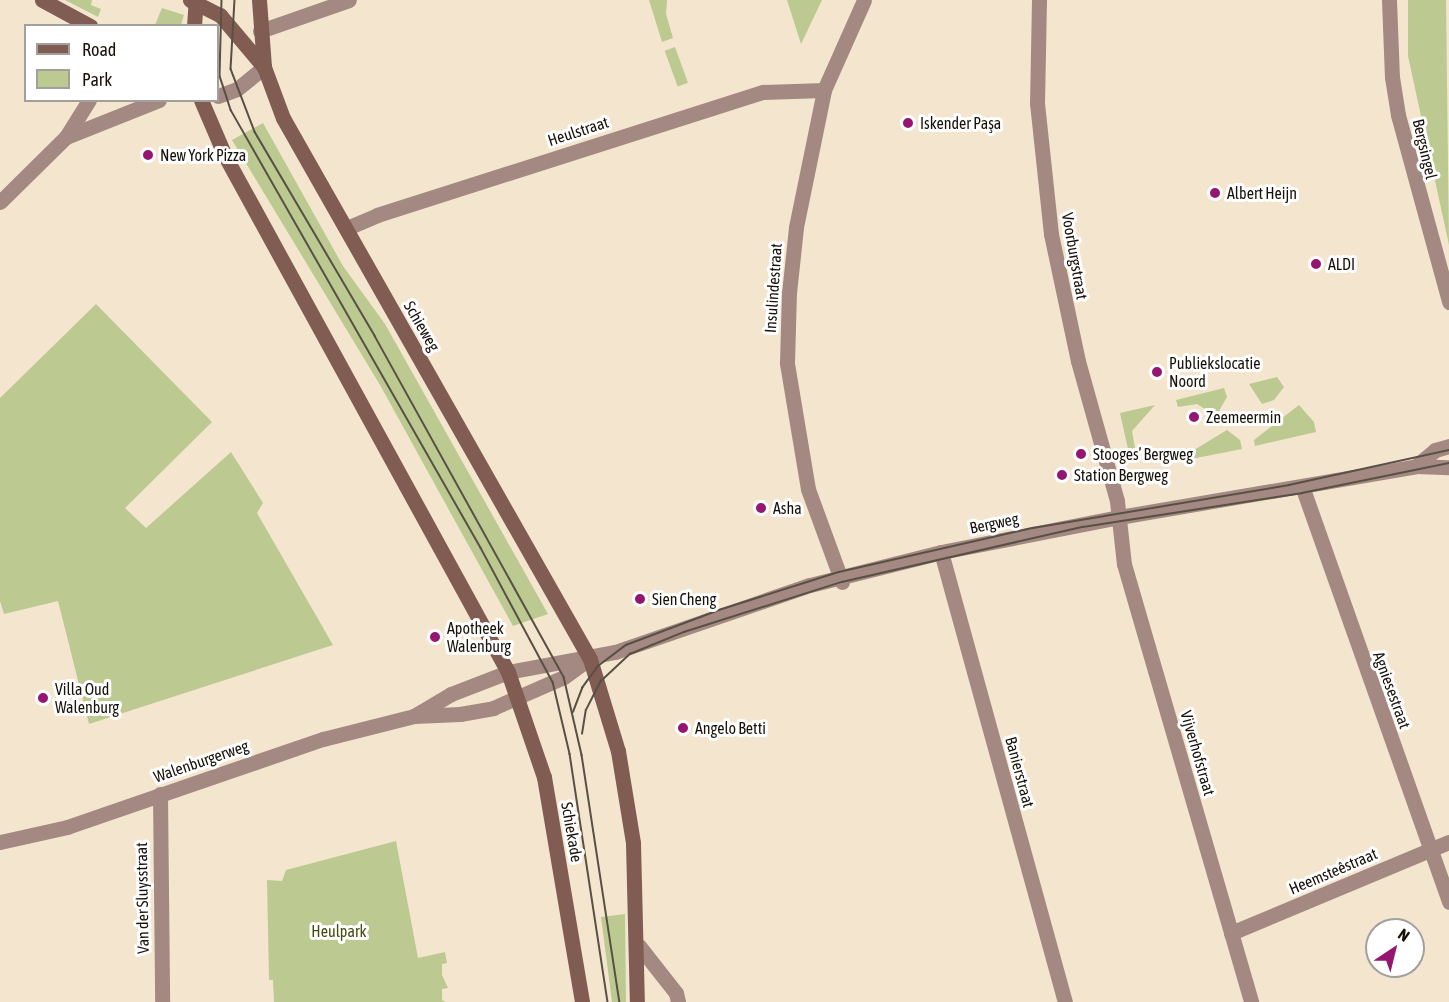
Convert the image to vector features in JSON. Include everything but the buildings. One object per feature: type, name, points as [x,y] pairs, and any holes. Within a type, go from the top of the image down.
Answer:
[{"type":"main road","points":[[42,0],[86,24]]},
{"type":"main road","points":[[194,24],[194,0],[220,15],[264,67]]},
{"type":"main road","name":"Schieweg","points":[[259,0],[264,67],[283,118],[590,659]]},
{"type":"main road","points":[[202,102],[225,156],[508,672]]},
{"type":"main road","points":[[590,659],[618,751],[633,843],[639,946],[637,1002]]},
{"type":"main road","name":"Schiekade","points":[[508,672],[544,777],[582,1002]]},
{"type":"street","points":[[260,31],[349,0]]},
{"type":"street","name":"Insulindestraat","points":[[842,579],[808,489],[786,363],[796,227],[824,90],[864,0]]},
{"type":"street","name":"Voorburgstraat","points":[[1039,0],[1037,103],[1051,234],[1078,362],[1119,515]]},
{"type":"street","name":"Bergsingel","points":[[1389,0],[1392,77],[1398,115],[1449,302]]},
{"type":"street","points":[[219,96],[237,89],[264,67]]},
{"type":"street","name":"Heulstraat","points":[[347,228],[675,119],[764,92],[824,90]]},
{"type":"street","points":[[0,202],[66,137],[88,102]]},
{"type":"street","points":[[66,137],[154,102]]},
{"type":"street","name":"Bergweg","points":[[1416,466],[1436,450],[1449,446]]},
{"type":"street","name":"Bergweg","points":[[590,659],[842,579],[941,552],[1119,515],[1303,489],[1416,466],[1449,467]]},
{"type":"street","name":"Agniesestraat","points":[[1303,489],[1449,902]]},
{"type":"street","name":"Vijverhofstraat","points":[[1119,515],[1124,564],[1251,1002]]},
{"type":"street","name":"Banierstraat","points":[[941,552],[1065,1002]]},
{"type":"street","name":"Walenburgerweg","points":[[414,716],[451,694],[508,672],[590,659]]},
{"type":"street","name":"Walenburgerweg","points":[[0,842],[67,827],[323,739],[414,716],[460,714],[493,708],[517,695],[564,677],[590,659]]},
{"type":"street","name":"Van der Sluysstraat","points":[[160,794],[162,1002]]},
{"type":"street","name":"Heemsteêstraat","points":[[1232,933],[1449,842]]},
{"type":"street","points":[[639,946],[676,993],[678,1002]]},
{"type":"green space","points":[[65,0],[92,0],[91,5],[101,9],[98,17]]},
{"type":"green space","points":[[649,0],[667,0],[666,14],[673,38],[662,42]]},
{"type":"green space","points":[[787,0],[822,0],[801,44]]},
{"type":"green space","points":[[1408,0],[1446,0],[1449,245],[1408,56]]},
{"type":"green space","points":[[162,8],[184,15],[181,24],[155,24]]},
{"type":"green space","points":[[675,47],[688,83],[678,86],[665,51]]},
{"type":"green space","points":[[263,123],[343,266],[385,324],[548,614],[513,626],[380,385],[232,140]]},
{"type":"green space","points":[[96,304],[212,422],[125,508],[146,528],[231,452],[263,503],[257,513],[333,645],[89,724],[58,601],[4,614],[0,601],[0,398]]},
{"type":"green space","points":[[1277,377],[1284,387],[1274,400],[1262,404],[1249,384]]},
{"type":"green space","points":[[1224,388],[1227,397],[1216,416],[1197,404],[1178,407],[1176,400]]},
{"type":"green space","points":[[1155,405],[1132,431],[1135,448],[1128,449],[1120,413]]},
{"type":"green space","points":[[1299,405],[1314,422],[1316,432],[1255,446],[1254,440]]},
{"type":"green space","points":[[1227,430],[1240,440],[1242,449],[1191,459],[1189,453]]},
{"type":"green space","name":"Heulpark","points":[[396,841],[418,958],[445,952],[447,963],[442,964],[442,975],[448,988],[442,989],[442,1000],[446,1002],[274,1002],[273,980],[269,980],[267,880],[282,881],[286,870]]},
{"type":"green space","points":[[625,914],[626,1002],[612,1002],[601,917]]},
{"type":"tram line","points":[[222,0],[220,76],[231,110],[481,548],[553,682],[570,754],[608,1002]]},
{"type":"tram line","points":[[235,0],[231,69],[255,132],[375,336],[564,677],[582,755],[620,1002]]},
{"type":"tram line","points":[[573,712],[582,688],[598,666],[626,645],[719,610],[839,572],[1033,528],[1289,485],[1449,450]]},
{"type":"tram line","points":[[582,734],[586,710],[601,681],[630,654],[684,632],[842,582],[1083,527],[1302,493],[1449,463]]},
{"type":"place","name":"Iskender Paşa","points":[[908,123]]},
{"type":"place","name":"New York Pizza","points":[[148,155]]},
{"type":"place","name":"Albert Heijn","points":[[1215,193]]},
{"type":"place","name":"ALDI","points":[[1316,264]]},
{"type":"place","name":"Publiekslocatie Noord","points":[[1157,372]]},
{"type":"place","name":"Zeemeermin","points":[[1194,417]]},
{"type":"place","name":"Stooges’ Bergweg","points":[[1081,454]]},
{"type":"place","name":"Station Bergweg","points":[[1062,475]]},
{"type":"place","name":"Asha","points":[[761,508]]},
{"type":"place","name":"Sien Cheng","points":[[640,599]]},
{"type":"place","name":"Apotheek Walenburg","points":[[435,637]]},
{"type":"place","name":"Villa Oud Walenburg","points":[[43,698]]},
{"type":"place","name":"Angelo Betti","points":[[683,728]]}]
